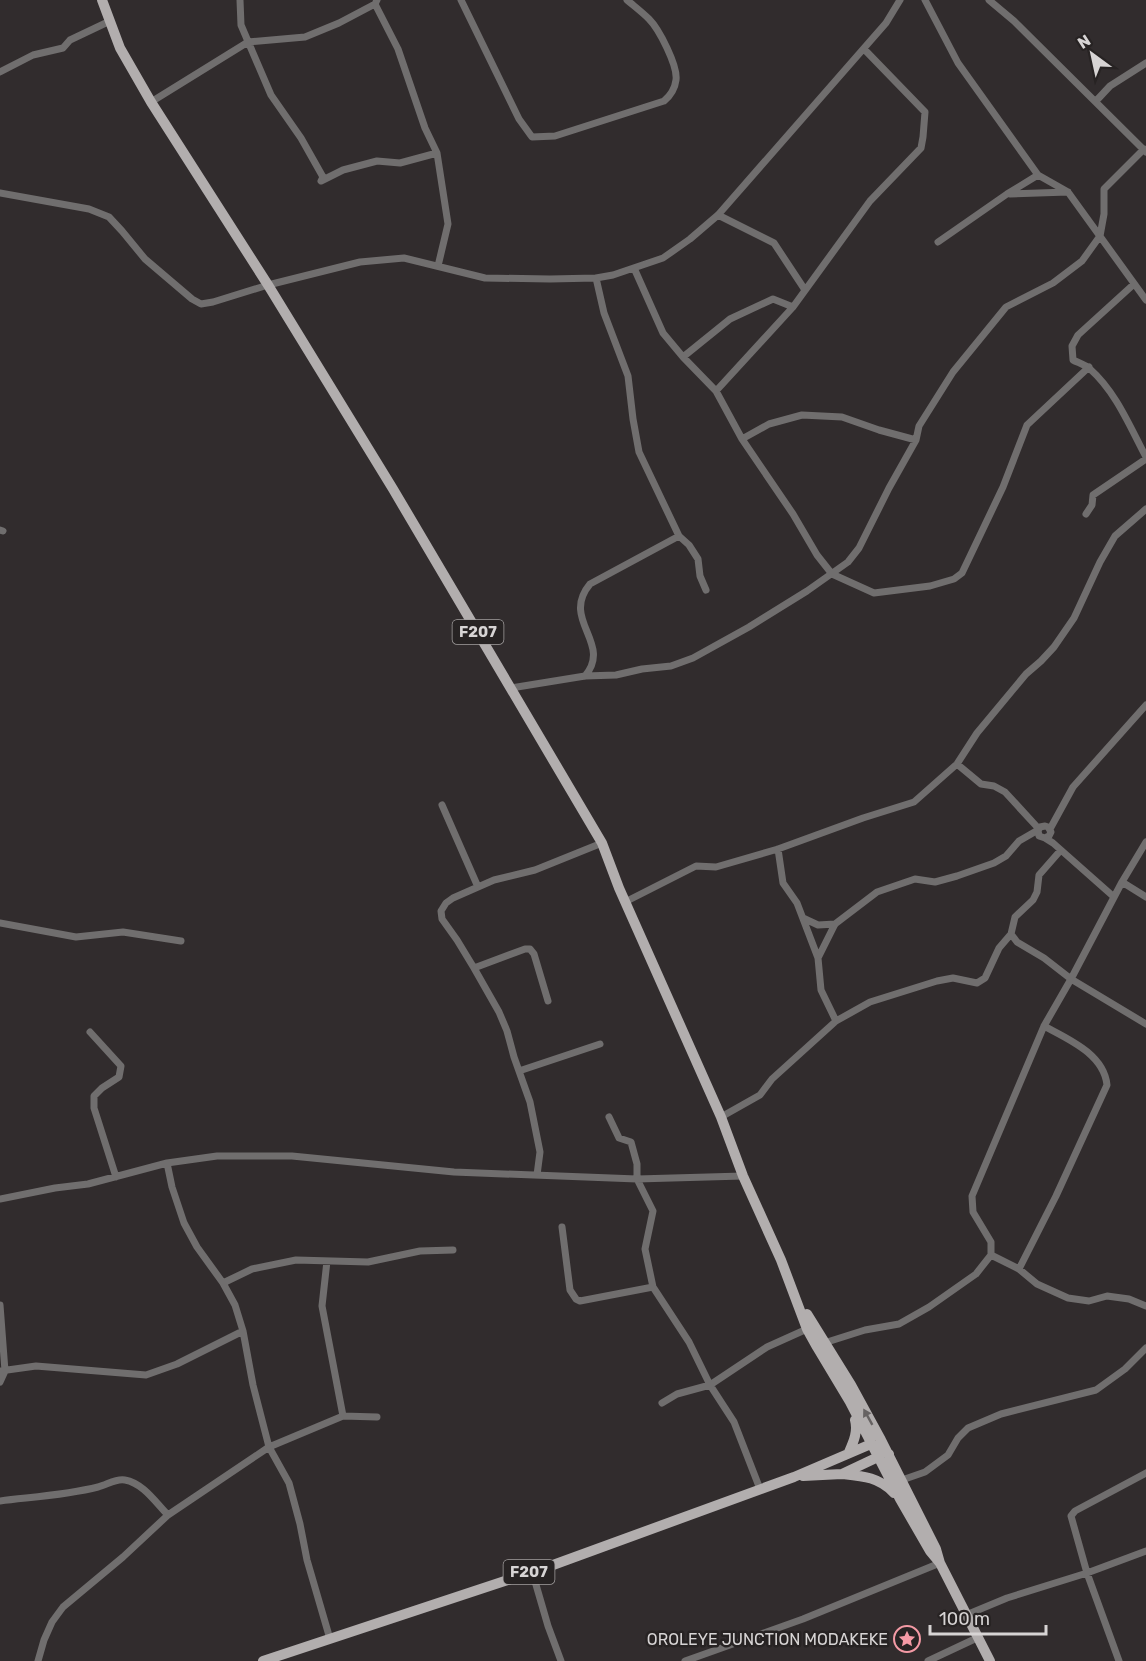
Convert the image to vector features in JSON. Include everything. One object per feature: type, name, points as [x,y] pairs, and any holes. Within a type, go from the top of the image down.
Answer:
[{"type":"main road","name":"F207","points":[[102,0],[120,48],[152,102],[393,489],[602,843],[625,902],[721,1117],[743,1176],[795,1294],[807,1329],[870,1444],[882,1450],[902,1480],[936,1549],[940,1563],[990,1661]]},
{"type":"main road","name":"F207","points":[[795,1294],[851,1385],[882,1450],[900,1499],[930,1551],[940,1563]]},
{"type":"main road","points":[[849,1402],[856,1426],[855,1441],[849,1452]]},
{"type":"main road","name":"F207","points":[[263,1661],[532,1571],[794,1477],[870,1444]]},
{"type":"main road","name":"F207","points":[[794,1477],[842,1474],[882,1450]]},
{"type":"main road","points":[[842,1474],[865,1476],[882,1482],[900,1499]]},
{"type":"street","points":[[240,0],[241,26],[248,42],[272,95],[301,138],[323,177],[321,181],[343,170],[377,160],[400,163],[437,153]]},
{"type":"street","points":[[461,0],[519,119],[532,138],[555,136],[664,101],[670,96],[676,79],[662,38],[650,19],[627,0]]},
{"type":"street","points":[[925,0],[958,63],[1038,175],[1068,192],[1146,300]]},
{"type":"street","points":[[511,688],[585,676],[616,675],[671,666],[693,658],[749,627],[848,562],[859,548],[916,440],[919,426],[952,372],[1006,307],[1053,283],[1082,261],[1100,236],[1104,214],[1104,189],[1145,150],[1014,21],[988,0]]},
{"type":"street","points":[[0,193],[80,207],[109,217],[145,259],[201,304],[360,262],[404,258],[485,278],[596,278],[663,258],[718,215],[886,23],[897,1]]},
{"type":"street","points":[[152,102],[248,42],[305,37],[339,23],[376,2],[398,49],[425,129],[437,153],[448,224],[438,266]]},
{"type":"street","points":[[0,72],[33,55],[63,48],[70,40],[110,21]]},
{"type":"street","points":[[716,391],[793,307],[870,201],[921,148],[925,112],[864,49]]},
{"type":"street","points":[[1096,101],[1110,86],[1146,63]]},
{"type":"street","points":[[0,65],[9,69]]},
{"type":"street","points":[[938,242],[1038,175]]},
{"type":"street","points":[[1008,194],[1068,192]]},
{"type":"street","points":[[718,215],[774,243],[805,290]]},
{"type":"street","points":[[634,268],[663,333],[716,391],[742,439],[793,514],[817,555],[832,574],[874,593],[930,586],[954,579],[962,573],[1003,487],[1027,425],[1089,367]]},
{"type":"street","points":[[596,278],[604,313],[628,376],[639,452],[679,536],[689,545],[698,559],[700,576],[706,590]]},
{"type":"street","points":[[1086,514],[1092,505],[1093,495],[1146,458],[1120,408],[1104,385],[1089,367],[1073,360],[1072,346],[1078,335],[1134,284]]},
{"type":"street","points":[[683,357],[742,312],[773,299],[793,307]]},
{"type":"street","points":[[742,439],[768,424],[802,415],[842,417],[916,440]]},
{"type":"street","points":[[625,902],[696,867],[716,867],[778,849],[914,802],[957,764],[984,724],[1026,674],[1054,648],[1074,618],[1115,536],[1146,509]]},
{"type":"street","points":[[585,676],[592,668],[594,653],[579,608],[582,593],[590,584],[679,536]]},
{"type":"street","points":[[818,958],[835,924],[877,892],[915,879],[935,882],[957,876],[1006,856],[1019,841],[1042,831],[1060,812],[1072,787],[1146,705]]},
{"type":"street","points":[[957,764],[981,784],[994,786],[1005,792],[1060,851],[1114,897]]},
{"type":"street","points":[[441,805],[478,887]]},
{"type":"street","points":[[824,1343],[865,1330],[899,1324],[929,1307],[976,1274],[991,1255],[991,1242],[973,1212],[972,1196],[1044,1026],[1146,842]]},
{"type":"street","points":[[537,1175],[540,1152],[530,1102],[507,1031],[474,968],[442,919],[441,911],[453,898],[494,880],[535,870],[602,843]]},
{"type":"street","points":[[778,849],[783,883],[797,903],[803,918],[818,958],[821,990],[836,1021]]},
{"type":"street","points":[[721,1117],[760,1095],[772,1078],[836,1021],[870,1002],[937,981],[953,978],[977,983],[986,978],[999,948],[1011,934],[1015,917],[1033,900],[1037,892],[1039,876],[1060,851]]},
{"type":"street","points":[[1122,882],[1146,897]]},
{"type":"street","points":[[803,918],[818,925],[835,924]]},
{"type":"street","points":[[0,923],[76,937],[123,932],[182,941]]},
{"type":"street","points":[[1011,934],[1017,942],[1044,958],[1071,979],[1146,1024]]},
{"type":"street","points":[[474,968],[530,949],[534,954],[548,1001]]},
{"type":"street","points":[[1019,1269],[1056,1196],[1107,1084],[1106,1074],[1094,1057],[1044,1026]]},
{"type":"street","points":[[90,1032],[121,1066],[119,1077],[94,1096],[94,1108],[116,1177]]},
{"type":"street","points":[[519,1071],[600,1044]]},
{"type":"street","points":[[609,1117],[619,1138],[631,1142],[637,1164],[638,1179],[653,1211],[645,1250],[652,1287],[689,1342],[710,1385],[734,1422],[759,1489]]},
{"type":"street","points":[[0,1199],[88,1184],[166,1163],[217,1156],[292,1156],[454,1172],[638,1179],[743,1176]]},
{"type":"street","points":[[166,1163],[184,1223],[197,1247],[224,1283],[235,1305],[269,1447],[289,1483],[307,1560],[330,1639]]},
{"type":"street","points":[[562,1227],[570,1290],[576,1299],[580,1301],[652,1287]]},
{"type":"street","points":[[224,1283],[252,1269],[296,1260],[368,1262],[420,1251],[453,1250]]},
{"type":"street","points":[[991,1255],[1019,1269],[1037,1284],[1068,1298],[1089,1301],[1107,1296],[1129,1299],[1146,1306]]},
{"type":"street","points":[[327,1261],[322,1306],[343,1416]]},
{"type":"street","points":[[0,1305],[2,1371],[0,1382]]},
{"type":"street","points":[[662,1403],[676,1394],[710,1385],[767,1347],[807,1329]]},
{"type":"street","points":[[2,1371],[36,1366],[146,1375],[162,1371],[243,1331]]},
{"type":"street","points":[[902,1480],[926,1472],[948,1455],[958,1438],[968,1428],[1001,1414],[1096,1389],[1125,1369],[1146,1348]]},
{"type":"street","points":[[38,1661],[52,1622],[63,1606],[123,1557],[168,1515],[269,1447],[343,1416],[377,1417]]},
{"type":"street","points":[[1119,1661],[1087,1573],[1071,1516],[1075,1511],[1146,1473]]},
{"type":"street","points":[[0,1501],[89,1489],[124,1480],[137,1484],[168,1515]]},
{"type":"street","points":[[966,1615],[1007,1598],[1087,1573],[1146,1551]]},
{"type":"street","points":[[685,1661],[803,1619],[940,1563]]},
{"type":"street","points":[[532,1571],[561,1661]]},
{"type":"street","points":[[928,1661],[979,1637]]},
{"type":"place","name":"OROLEYE JUNCTION MODAKEKE","points":[[907,1639]]}]
